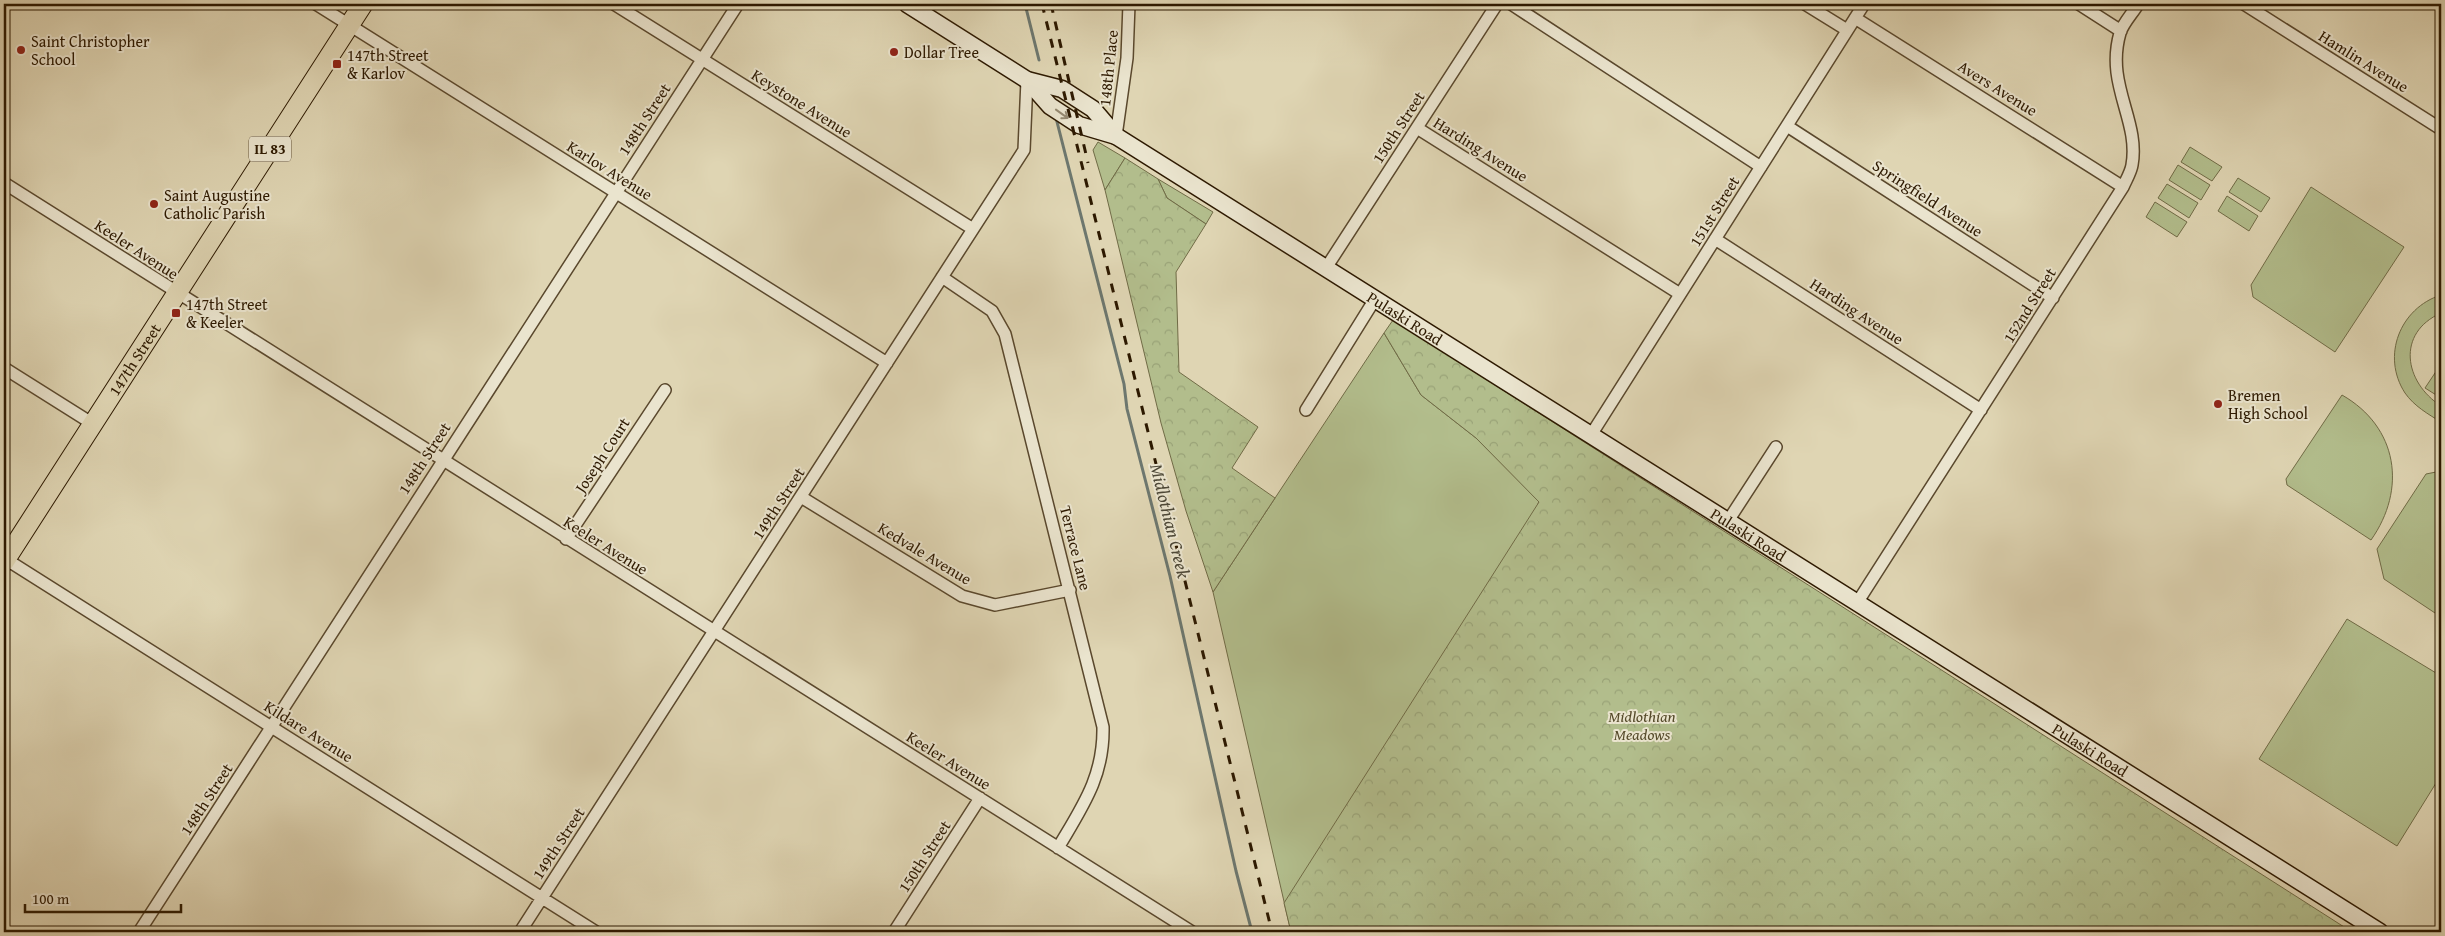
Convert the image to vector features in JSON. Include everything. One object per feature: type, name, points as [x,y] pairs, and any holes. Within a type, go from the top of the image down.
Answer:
[{"type":"main road","name":"147th Street","points":[[4,560],[363,4]]},
{"type":"main road","name":"Pulaski Road","points":[[907,4],[1027,80],[1062,90],[1086,104],[1093,109],[1116,136],[2380,932]]},
{"type":"street","name":"Karlov Avenue","points":[[316,4],[887,363]]},
{"type":"street","name":"Keystone Avenue","points":[[614,4],[973,229]]},
{"type":"street","name":"148th Street","points":[[139,932],[738,4]]},
{"type":"street","name":"148th Place","points":[[1116,136],[1127,58],[1129,4]]},
{"type":"street","name":"150th Street","points":[[1326,268],[1497,4]]},
{"type":"street","points":[[1510,4],[1761,167]]},
{"type":"street","points":[[1805,4],[1847,30]]},
{"type":"street","name":"151st Street","points":[[1591,435],[1864,4]]},
{"type":"street","points":[[2079,4],[2121,31]]},
{"type":"street","name":"152nd Street","points":[[1858,603],[2124,187],[2132,166],[2132,140],[2117,79],[2116,55],[2121,31],[2138,4]]},
{"type":"street","name":"Hamlin Avenue","points":[[2244,4],[2441,129]]},
{"type":"street","name":"Avers Avenue","points":[[1855,18],[2124,187]]},
{"type":"street","name":"149th Street","points":[[520,932],[1024,150],[1027,80]]},
{"type":"street","name":"Springfield Avenue","points":[[1786,126],[2053,298]]},
{"type":"street","name":"Harding Avenue","points":[[1417,128],[1680,294]]},
{"type":"street","name":"Keeler Avenue","points":[[4,183],[176,294],[1192,932]]},
{"type":"street","name":"Harding Avenue","points":[[1715,239],[1982,410]]},
{"type":"street","name":"Terrace Lane","points":[[942,277],[992,311],[1005,334],[1103,728],[1103,750],[1089,795],[1058,848]]},
{"type":"street","points":[[1306,410],[1375,299]]},
{"type":"street","points":[[4,368],[92,424]]},
{"type":"street","name":"Joseph Court","points":[[566,539],[664,390]]},
{"type":"street","points":[[1728,521],[1776,447]]},
{"type":"street","name":"Kedvale Avenue","points":[[801,497],[962,596],[995,605],[1070,590]]},
{"type":"street","name":"Kildare Avenue","points":[[4,560],[596,932]]},
{"type":"street","name":"150th Street","points":[[894,932],[980,798]]},
{"type":"green space","points":[[1098,142],[1125,158],[1105,190],[1093,150]]},
{"type":"green space","points":[[2190,147],[2222,167],[2212,181],[2181,162]]},
{"type":"green space","points":[[1125,158],[1158,179],[1167,198],[1206,224],[1176,272],[1179,372],[1258,427],[1232,468],[1275,498],[1213,592],[1186,511],[1161,423],[1105,190]]},
{"type":"green space","points":[[2178,165],[2210,185],[2201,200],[2169,180]]},
{"type":"green space","points":[[2238,178],[2270,198],[2261,212],[2229,192]]},
{"type":"green space","points":[[1158,179],[1213,212],[1206,224],[1167,198]]},
{"type":"green space","points":[[2167,184],[2198,203],[2189,218],[2158,198]]},
{"type":"green space","points":[[2311,187],[2404,247],[2335,352],[2253,297],[2251,285]]},
{"type":"green space","points":[[2227,196],[2258,216],[2249,231],[2218,211]]},
{"type":"green space","points":[[2155,202],[2187,222],[2177,237],[2146,217]]},
{"type":"green space","points":[[2441,295],[2441,313],[2427,322],[2417,333],[2411,345],[2410,358],[2419,384],[2441,406],[2441,422],[2413,402],[2405,393],[2398,379],[2395,349],[2405,322],[2427,301]]},
{"type":"green space","name":"Midlothian Meadows","points":[[1393,320],[2352,932],[1291,932],[1284,903],[1539,502],[1476,438],[1421,395],[1384,333]]},
{"type":"green space","points":[[1384,333],[1421,395],[1476,438],[1539,501],[1380,932],[1291,932],[1213,592]]},
{"type":"green space","points":[[2441,364],[2441,398],[2425,388]]},
{"type":"green space","points":[[2342,395],[2361,408],[2375,424],[2385,441],[2391,460],[2390,500],[2371,540],[2287,485],[2286,479]]},
{"type":"green space","points":[[2441,471],[2441,617],[2384,579],[2377,549],[2426,474]]},
{"type":"green space","points":[[2347,619],[2441,676],[2441,775],[2397,846],[2259,759]]},
{"type":"waterway","name":"Midlothian Creek","points":[[1025,4],[1039,60]]},
{"type":"waterway","name":"Midlothian Creek","points":[[1056,118],[1124,384],[1127,409],[1170,576],[1236,871],[1252,932]]},
{"type":"railway","points":[[1042,4],[1272,932]]},
{"type":"railway","points":[[1051,4],[1088,163]]},
{"type":"place","name":"Saint Christopher School","points":[[21,50]]},
{"type":"place","name":"Dollar Tree","points":[[894,52]]},
{"type":"place","name":"147th Street & Karlov","points":[[337,64]]},
{"type":"place","name":"Saint Augustine Catholic Parish","points":[[154,204]]},
{"type":"place","name":"147th Street & Keeler","points":[[176,313]]},
{"type":"place","name":"Bremen High School","points":[[2218,404]]}]
